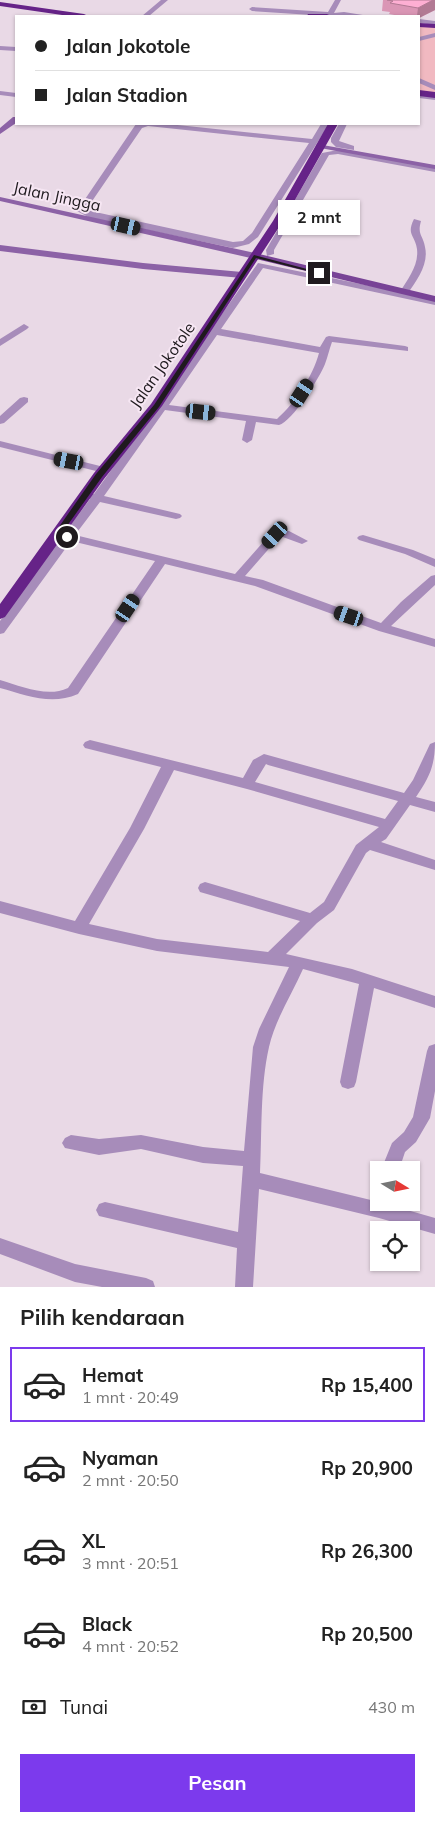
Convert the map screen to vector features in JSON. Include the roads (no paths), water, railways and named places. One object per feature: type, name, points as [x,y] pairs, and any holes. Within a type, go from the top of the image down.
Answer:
[{"type":"highway","points":[[0,4],[77,15]]},
{"type":"highway","points":[[309,15],[329,14]]},
{"type":"highway","points":[[420,24],[435,26]]},
{"type":"highway","points":[[420,93],[435,95]]},
{"type":"highway","name":"Jalan Jokotole","points":[[0,614],[62,536],[91,496],[109,464],[159,406],[211,331],[249,265],[278,221],[318,141],[332,125]]},
{"type":"main road","points":[[249,265],[404,292],[435,300]]},
{"type":"street","points":[[145,15],[165,0]]},
{"type":"street","points":[[338,0],[329,14],[348,15]]},
{"type":"street","points":[[252,9],[309,15]]},
{"type":"street","points":[[420,39],[435,35]]},
{"type":"street","points":[[426,44],[435,42]]},
{"type":"street","points":[[0,48],[15,49]]},
{"type":"street","points":[[420,80],[435,88]]},
{"type":"street","points":[[0,93],[15,95]]},
{"type":"street","points":[[0,132],[15,120]]},
{"type":"street","points":[[72,214],[134,125]]},
{"type":"street","points":[[143,125],[138,126],[81,211],[90,215],[233,245],[243,245],[251,242],[318,141],[325,125]]},
{"type":"street","points":[[158,125],[318,141]]},
{"type":"street","points":[[169,125],[318,141],[435,167]]},
{"type":"street","points":[[342,125],[335,138],[335,142],[339,145],[435,167]]},
{"type":"street","points":[[270,254],[270,250],[326,153],[338,152],[435,167]]},
{"type":"street","name":"Jalan Jingga","points":[[0,199],[72,214],[249,265]]},
{"type":"street","points":[[404,292],[414,277],[420,258],[421,246],[415,237],[414,229],[417,222]]},
{"type":"street","points":[[0,248],[135,265],[249,265]]},
{"type":"street","points":[[325,351],[211,331],[263,264],[435,300]]},
{"type":"street","points":[[0,343],[24,327]]},
{"type":"street","points":[[176,516],[91,496],[159,406],[282,421],[312,378],[325,351],[327,340],[330,338],[405,349]]},
{"type":"street","points":[[0,421],[24,400]]},
{"type":"street","points":[[247,440],[252,418]]},
{"type":"street","points":[[0,444],[109,464]]},
{"type":"street","points":[[238,577],[277,534],[285,533],[302,541]]},
{"type":"street","points":[[0,630],[62,536],[238,577],[282,590],[383,628],[435,643]]},
{"type":"street","points":[[362,538],[435,562]]},
{"type":"street","points":[[0,684],[56,697],[66,696],[73,691],[162,559]]},
{"type":"street","points":[[383,628],[433,582]]},
{"type":"street","points":[[90,745],[247,784],[388,825]]},
{"type":"street","points":[[271,959],[312,919],[329,906],[354,858],[361,849],[381,835],[419,782],[435,747]]},
{"type":"street","points":[[247,784],[258,764],[268,760],[435,807]]},
{"type":"street","points":[[79,928],[137,829],[169,766]]},
{"type":"street","points":[[369,844],[435,865]]},
{"type":"street","points":[[205,888],[312,919]]},
{"type":"street","points":[[0,907],[79,928],[157,945],[299,962],[368,980],[435,1002]]},
{"type":"street","points":[[244,1287],[260,1047],[299,962]]},
{"type":"street","points":[[348,1082],[368,980]]},
{"type":"street","points":[[393,1161],[398,1148],[410,1137],[421,1118],[435,1051]]},
{"type":"street","points":[[71,1143],[99,1147],[141,1142],[203,1154],[252,1159]]},
{"type":"street","points":[[250,1178],[435,1226]]},
{"type":"street","points":[[104,1210],[247,1242]]},
{"type":"street","points":[[0,1246],[76,1273],[146,1287]]}]
